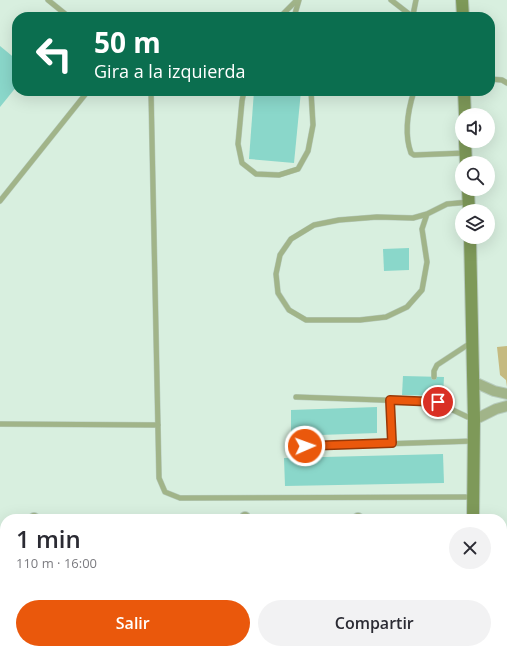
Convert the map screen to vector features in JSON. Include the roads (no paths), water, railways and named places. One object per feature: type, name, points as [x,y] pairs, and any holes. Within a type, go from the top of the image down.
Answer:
[{"type":"main road","points":[[462,0],[462,12]]},
{"type":"main road","points":[[464,96],[465,108]]},
{"type":"main road","points":[[470,244],[474,382],[473,514]]},
{"type":"street","points":[[474,382],[494,391],[507,394]]},
{"type":"street","points":[[474,420],[496,409],[507,406]]},
{"type":"lane","points":[[48,0],[63,12]]},
{"type":"lane","points":[[285,12],[298,0]]},
{"type":"lane","points":[[295,12],[298,0]]},
{"type":"lane","points":[[391,0],[408,12]]},
{"type":"lane","points":[[414,12],[416,0]]},
{"type":"lane","points":[[495,79],[502,80],[507,83]]},
{"type":"lane","points":[[0,201],[84,96]]},
{"type":"lane","points":[[151,96],[159,478],[165,492],[180,498],[473,497]]},
{"type":"lane","points":[[243,96],[238,144],[242,163],[256,174],[279,175],[298,169],[308,150],[313,125],[312,96]]},
{"type":"lane","points":[[413,96],[408,126],[408,141],[411,153],[414,155],[466,152]]},
{"type":"lane","points":[[427,214],[422,230],[427,262],[422,290],[407,307],[386,317],[360,320],[306,320],[289,310],[278,293],[276,274],[280,255],[291,239],[314,225],[339,220],[377,217],[413,218],[427,214],[447,204],[455,205]]},
{"type":"lane","points":[[434,377],[434,371],[438,365],[472,342]]},
{"type":"lane","points":[[435,396],[438,402],[445,407],[474,420]]},
{"type":"lane","points":[[296,397],[438,402]]},
{"type":"lane","points":[[390,400],[392,443]]},
{"type":"lane","points":[[0,424],[158,425]]},
{"type":"lane","points":[[291,447],[474,440]]}]
